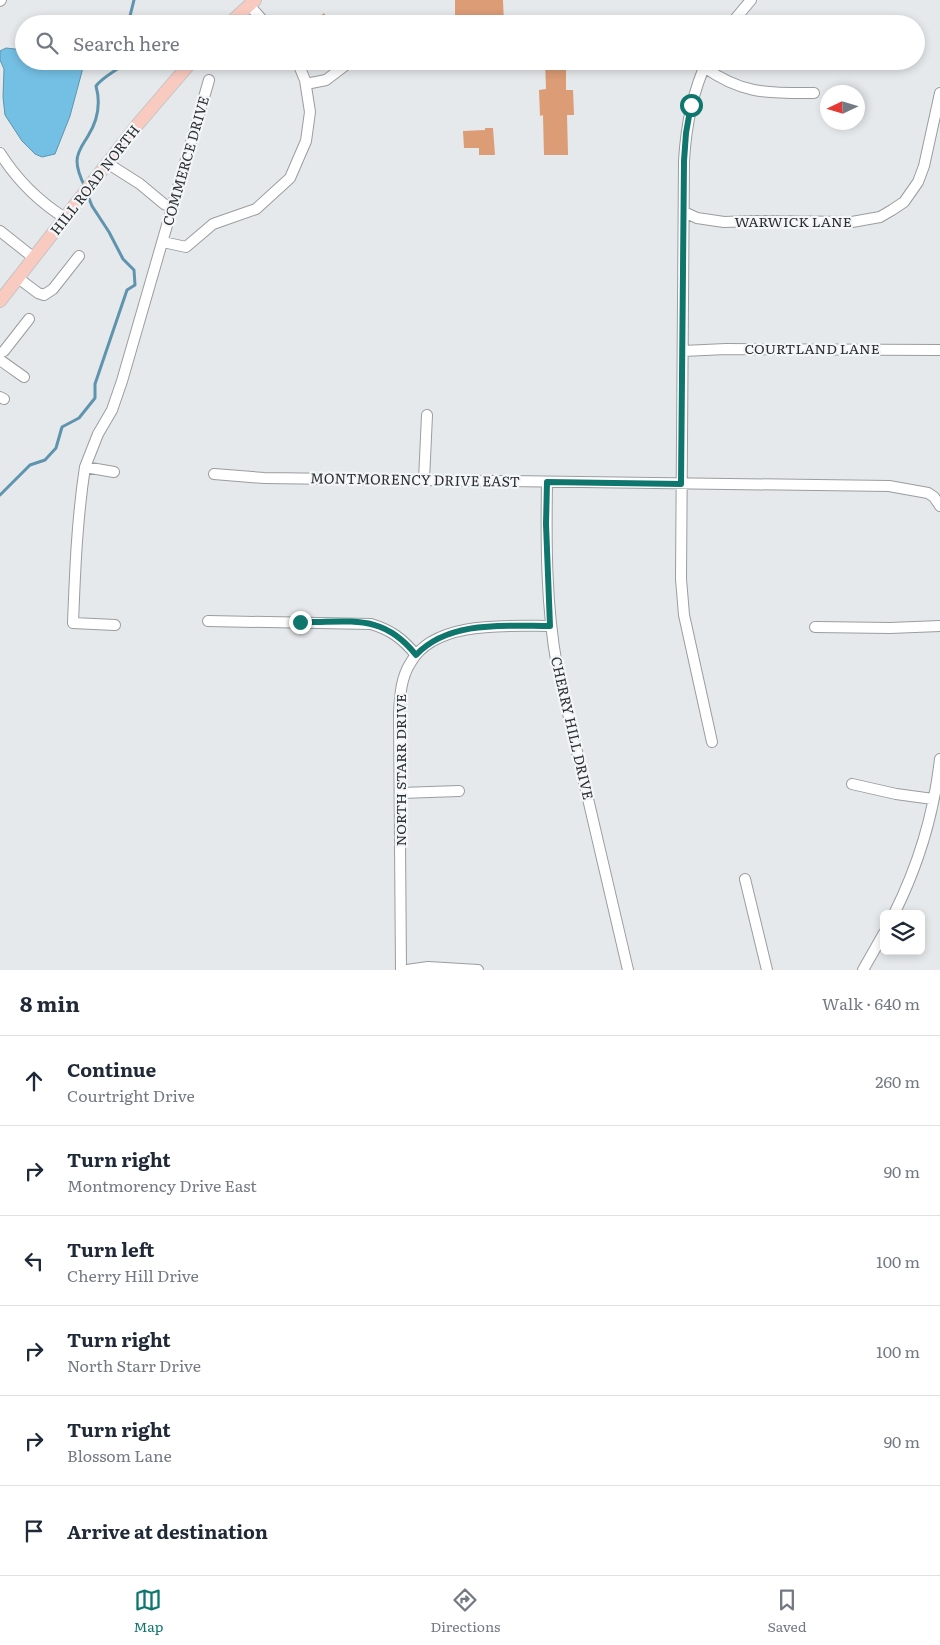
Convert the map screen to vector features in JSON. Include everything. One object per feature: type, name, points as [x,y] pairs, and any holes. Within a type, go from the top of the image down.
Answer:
[{"type":"main road","points":[[238,15],[252,2]]},
{"type":"main road","name":"HILL ROAD NORTH","points":[[0,301],[107,163],[184,70]]},
{"type":"street","points":[[738,15],[751,0]]},
{"type":"street","points":[[252,2],[260,15]]},
{"type":"street","name":"COMMERCE DRIVE","points":[[163,242],[186,248],[213,224],[256,208],[290,178],[306,141],[310,112],[306,84],[301,70]]},
{"type":"street","points":[[306,84],[326,80],[339,70]]},
{"type":"street","points":[[704,70],[691,105],[686,133],[681,579],[684,615],[712,742]]},
{"type":"street","points":[[713,70],[725,81],[764,93],[814,93]]},
{"type":"street","name":"COMMERCE DRIVE","points":[[115,625],[73,623],[75,555],[85,467],[98,434],[112,410],[122,381],[209,80]]},
{"type":"street","name":"WARWICK LANE","points":[[684,212],[696,218],[724,222],[852,222],[880,217],[904,202],[918,182],[924,166],[940,93]]},
{"type":"street","points":[[0,153],[14,174],[33,194],[65,218]]},
{"type":"street","points":[[107,163],[140,184],[164,204],[173,208]]},
{"type":"street","points":[[0,231],[34,258]]},
{"type":"street","points":[[18,278],[38,293],[44,295],[53,289],[79,256]]},
{"type":"street","points":[[0,353],[4,351],[29,319]]},
{"type":"street","name":"COURTLAND LANE","points":[[684,351],[726,349],[940,350]]},
{"type":"street","points":[[0,360],[24,376]]},
{"type":"street","points":[[424,480],[427,415]]},
{"type":"street","points":[[85,467],[114,472]]},
{"type":"street","name":"MONTMORENCY DRIVE EAST","points":[[214,474],[264,478],[888,486],[928,493],[934,497],[940,506]]},
{"type":"street","name":"CHERRY HILL DRIVE","points":[[547,482],[546,524],[550,626],[556,666],[628,970]]},
{"type":"street","points":[[208,621],[371,624],[385,628],[397,635],[416,655]]},
{"type":"street","name":"NORTH STARR DRIVE","points":[[401,970],[400,700],[405,673],[416,655],[430,642],[443,636],[483,628],[550,626]]},
{"type":"street","points":[[815,627],[890,628],[940,626]]},
{"type":"street","points":[[896,910],[911,877],[920,850],[933,799],[940,759]]},
{"type":"street","points":[[852,784],[896,794],[933,799]]},
{"type":"street","points":[[400,793],[459,791]]},
{"type":"street","points":[[745,879],[767,970]]},
{"type":"street","points":[[864,970],[880,940]]},
{"type":"street","points":[[407,970],[428,967],[478,970]]},
{"type":"water","points":[[6,48],[15,49],[15,70],[82,70],[70,116],[55,154],[42,157],[35,154],[22,141],[5,115],[3,97],[4,69],[0,60],[0,51]]},
{"type":"building","points":[[455,0],[503,0],[504,15],[455,15]]},
{"type":"building","points":[[545,70],[566,70],[566,90],[573,90],[574,115],[567,115],[568,155],[544,155],[543,115],[540,116],[539,90],[546,89]]},
{"type":"building","points":[[485,128],[493,128],[495,155],[479,155],[479,148],[464,148],[463,131],[485,130]]},
{"type":"waterway","points":[[130,15],[134,0]]},
{"type":"waterway","points":[[85,187],[78,171],[77,157],[96,118],[98,106],[96,86],[116,70]]},
{"type":"waterway","points":[[0,495],[30,465],[45,460],[56,448],[62,427],[79,418],[95,398],[95,384],[127,290],[135,285],[134,270],[123,259],[88,196]]},
{"type":"route","points":[[300,622],[357,622],[371,624],[385,628],[397,635],[416,655],[430,642],[461,631],[510,626],[550,626],[546,524],[547,482],[681,484],[684,161],[691,105]]}]
